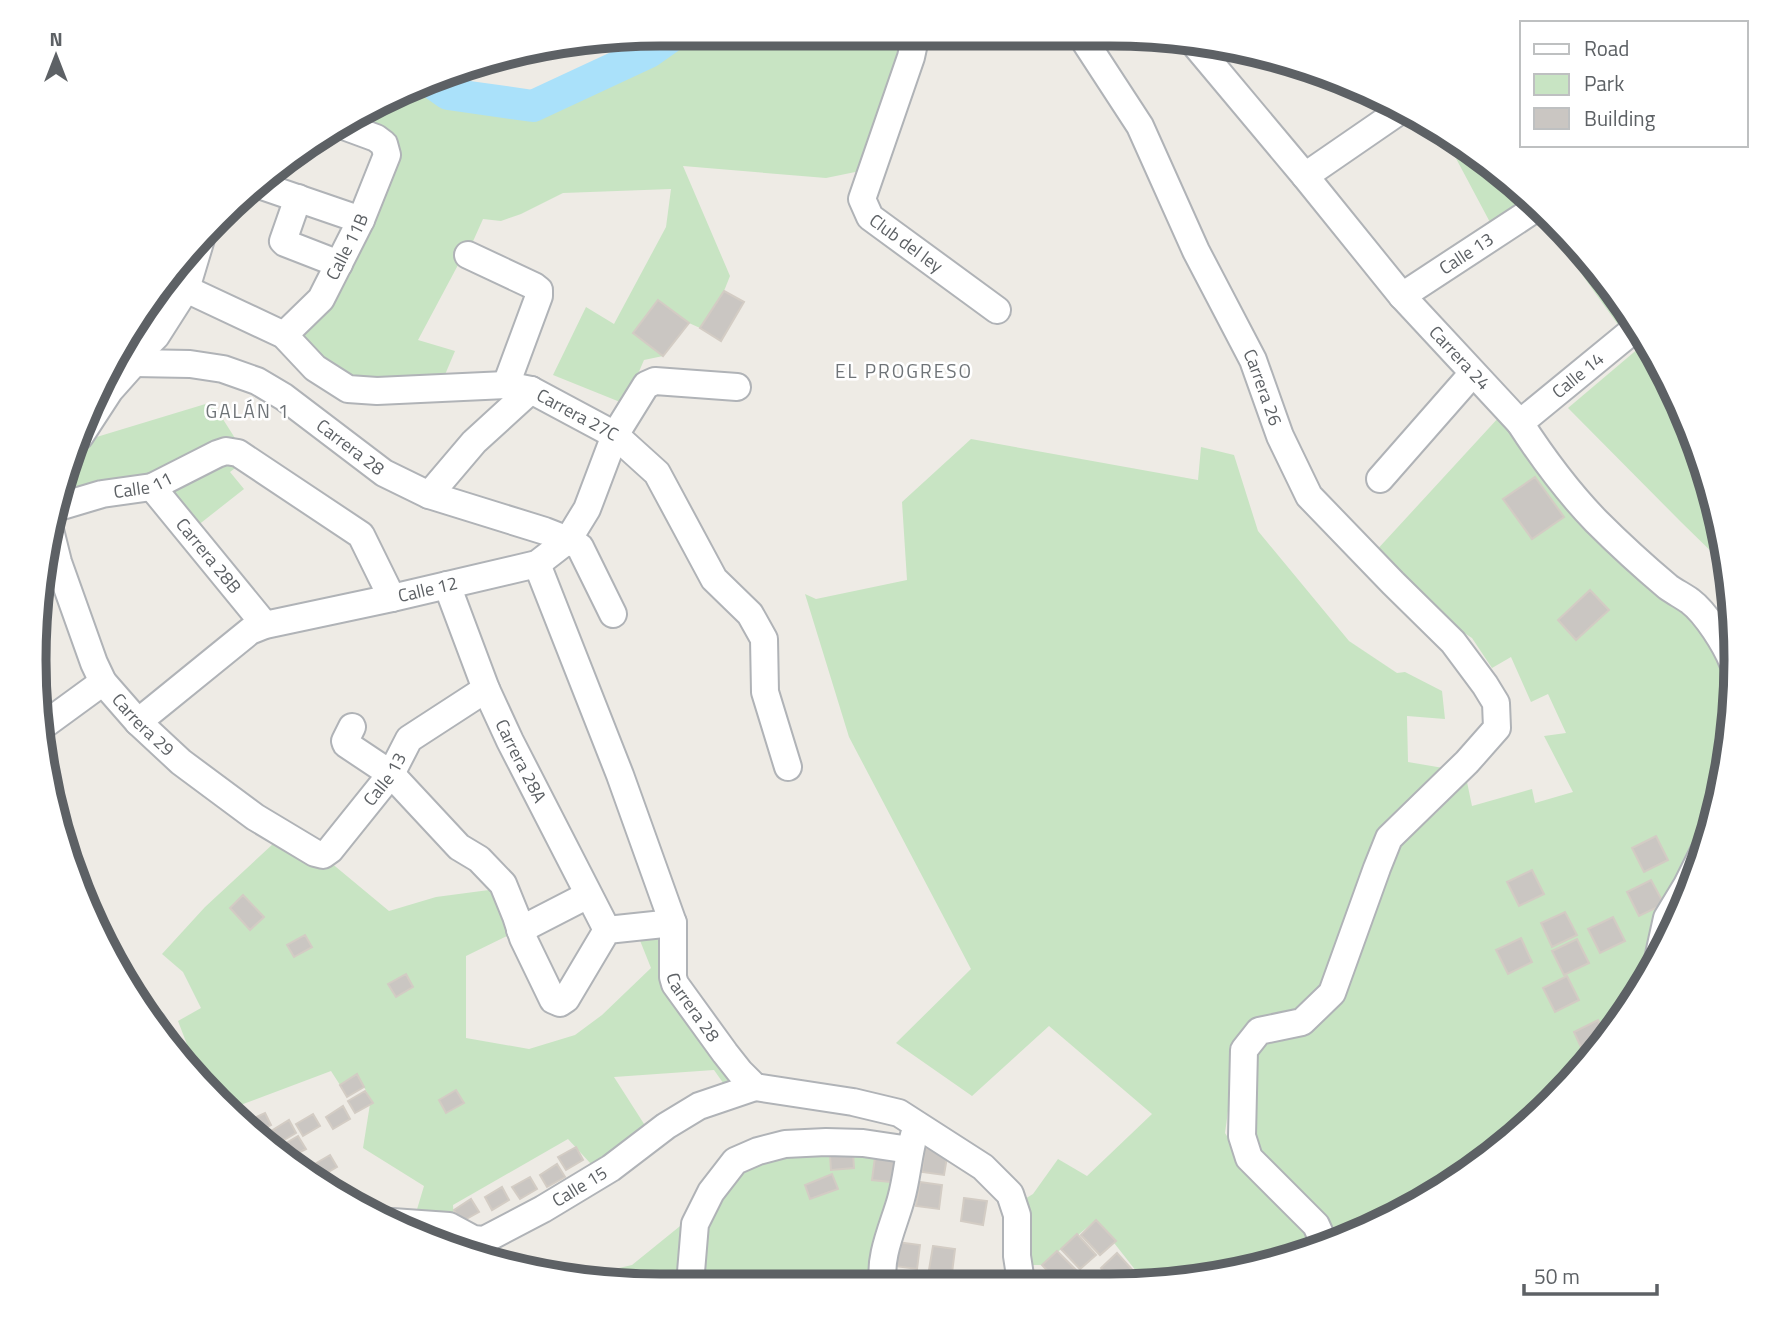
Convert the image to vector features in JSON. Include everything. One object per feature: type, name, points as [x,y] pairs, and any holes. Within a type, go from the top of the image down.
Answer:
[{"type":"street","name":"Club del ley","points":[[913,46],[862,199],[870,218],[997,310]]},
{"type":"street","name":"Carrera 26","points":[[1088,46],[1140,126],[1196,251],[1253,360],[1280,436],[1309,496],[1453,642],[1486,685],[1496,703],[1497,728],[1467,762],[1390,838],[1332,993],[1302,1022],[1259,1031],[1244,1050],[1242,1136],[1249,1158],[1316,1225],[1321,1236]]},
{"type":"street","name":"Carrera 24","points":[[1202,53],[1402,296],[1520,423],[1566,486],[1595,519],[1671,589],[1692,602],[1723,644]]},
{"type":"street","points":[[1305,177],[1393,115]]},
{"type":"street","name":"Calle 11B","points":[[284,335],[321,299],[361,220],[387,155],[384,144],[376,138],[351,129]]},
{"type":"street","points":[[268,187],[361,220]]},
{"type":"street","points":[[298,198],[283,241],[339,264]]},
{"type":"street","name":"Calle 13","points":[[1402,296],[1530,212]]},
{"type":"street","points":[[429,495],[519,387],[539,296],[539,290],[534,286],[468,255]]},
{"type":"street","points":[[115,376],[135,351],[156,336],[182,274]]},
{"type":"street","points":[[173,291],[284,335],[315,368],[348,389],[377,391],[519,387]]},
{"type":"street","name":"Calle 14","points":[[1520,423],[1629,333]]},
{"type":"street","name":"Carrera 28","points":[[135,351],[223,369],[257,381],[284,397],[384,474],[429,495],[568,540]]},
{"type":"street","points":[[1380,479],[1474,373]]},
{"type":"street","name":"Calle 12","points":[[138,722],[250,631],[265,625],[537,564],[568,540],[587,509],[615,435],[646,385],[655,381],[737,387]]},
{"type":"street","name":"Carrera 27C","points":[[519,387],[615,435],[657,474],[714,579],[750,614],[764,639],[765,692],[788,767]]},
{"type":"street","name":"Calle 11","points":[[65,506],[102,494],[152,487],[217,454],[226,451],[238,453],[361,535],[391,598]]},
{"type":"street","name":"Carrera 28B","points":[[152,487],[265,625]]},
{"type":"street","points":[[568,540],[580,547],[613,614]]},
{"type":"street","name":"Carrera 29","points":[[55,551],[103,682],[138,722],[181,762],[255,817],[315,853],[323,855]]},
{"type":"street","name":"Carrera 28","points":[[537,564],[620,775],[673,923],[675,984],[732,1063],[755,1087]]},
{"type":"street","name":"Carrera 28A","points":[[447,585],[485,689],[607,930]]},
{"type":"street","points":[[49,721],[103,682]]},
{"type":"street","name":"Calle 13","points":[[323,855],[330,850],[391,774],[409,739],[485,689]]},
{"type":"street","points":[[352,727],[345,743],[391,774],[459,847],[479,859],[503,884],[523,937],[553,1000],[559,1003],[566,999],[607,930],[673,923]]},
{"type":"street","points":[[520,930],[588,895]]},
{"type":"street","points":[[755,1087],[899,1112],[914,1138],[902,1197],[881,1274]]},
{"type":"street","name":"Calle 15","points":[[419,1224],[449,1226],[472,1239],[484,1240],[543,1209],[611,1168],[666,1126],[699,1106],[755,1087]]},
{"type":"street","points":[[691,1274],[695,1224],[711,1192],[735,1161],[785,1144],[863,1143],[914,1138],[983,1167],[1010,1194],[1017,1215],[1020,1274]]},
{"type":"green space","points":[[672,46],[899,46],[893,96],[865,170],[826,178],[683,166],[730,276],[724,291],[700,328],[658,301],[633,333],[663,356],[644,360],[625,404],[553,375],[586,307],[614,324],[666,227],[671,189],[563,193],[501,221],[483,219],[470,248],[418,340],[455,351],[444,377],[352,380],[291,335],[326,304],[396,168],[382,129],[363,122],[430,90],[449,105],[532,116],[658,56]]},
{"type":"green space","points":[[1451,149],[1522,205],[1492,226]]},
{"type":"green space","points":[[1555,237],[1597,286],[1623,323],[1619,326]]},
{"type":"green space","points":[[1638,349],[1660,388],[1691,462],[1703,501],[1714,554],[1681,522],[1568,408]]},
{"type":"green space","points":[[212,402],[240,446],[147,485],[66,503],[80,455],[90,439]]},
{"type":"green space","points":[[1500,416],[1627,569],[1700,621],[1724,666],[1722,700],[1712,779],[1698,833],[1651,933],[1647,955],[1620,1001],[1597,1033],[1544,1094],[1483,1147],[1416,1191],[1333,1231],[1329,1222],[1290,1185],[1252,1141],[1254,1045],[1298,1034],[1396,847],[1467,782],[1472,806],[1532,789],[1535,803],[1573,792],[1544,736],[1566,733],[1548,694],[1531,702],[1511,657],[1492,668],[1472,638],[1438,616],[1374,553]]},
{"type":"green space","points":[[971,439],[1198,480],[1201,447],[1234,455],[1258,531],[1349,641],[1397,673],[1405,672],[1442,691],[1445,719],[1407,716],[1408,762],[1455,770],[1391,828],[1327,976],[1303,1011],[1236,1052],[1225,1133],[1249,1171],[1293,1211],[1311,1239],[1229,1262],[1137,1273],[1096,1220],[1042,1265],[1027,1265],[1023,1200],[1033,1194],[1058,1159],[1087,1176],[1152,1114],[1049,1026],[972,1096],[896,1043],[971,969],[849,737],[805,594],[816,599],[907,580],[902,502]]},
{"type":"green space","points":[[222,454],[243,462],[230,472],[244,489],[197,526],[158,490]]},
{"type":"green space","points":[[274,843],[330,862],[389,911],[436,897],[499,887],[511,934],[466,956],[466,1038],[529,1049],[575,1035],[602,1015],[651,968],[637,933],[671,933],[668,981],[745,1083],[726,1087],[714,1070],[614,1077],[646,1127],[591,1164],[568,1139],[453,1205],[454,1221],[415,1216],[424,1186],[363,1148],[370,1104],[373,1103],[357,1075],[340,1085],[331,1071],[238,1106],[192,1056],[178,1021],[201,1008],[183,972],[162,954],[205,907]]},
{"type":"green space","points":[[827,1150],[902,1160],[883,1227],[868,1263],[872,1274],[700,1274],[703,1230],[740,1170],[756,1158]]},
{"type":"green space","points":[[690,1218],[681,1274],[607,1271],[632,1265]]},
{"type":"building","points":[[724,291],[744,302],[721,341],[700,328]]},
{"type":"building","points":[[658,300],[689,323],[663,356],[633,333]]},
{"type":"building","points":[[1535,477],[1564,517],[1532,539],[1503,499]]},
{"type":"building","points":[[1590,590],[1609,610],[1576,640],[1558,620]]},
{"type":"building","points":[[1656,836],[1668,860],[1644,872],[1632,848]]},
{"type":"building","points":[[1532,870],[1544,894],[1519,906],[1507,882]]},
{"type":"building","points":[[1651,880],[1664,904],[1639,916],[1627,892]]},
{"type":"building","points":[[243,895],[264,917],[250,930],[230,908]]},
{"type":"building","points":[[1565,912],[1577,935],[1552,947],[1541,923]]},
{"type":"building","points":[[1613,917],[1625,941],[1600,953],[1588,929]]},
{"type":"building","points":[[305,935],[312,947],[294,957],[287,945]]},
{"type":"building","points":[[1521,938],[1532,962],[1508,974],[1496,950]]},
{"type":"building","points":[[1577,939],[1589,963],[1564,975],[1552,951]]},
{"type":"building","points":[[406,974],[413,987],[396,997],[388,984]]},
{"type":"building","points":[[1567,976],[1579,1000],[1555,1012],[1543,988]]},
{"type":"building","points":[[1598,1020],[1601,1027],[1582,1050],[1574,1032]]},
{"type":"building","points":[[357,1074],[364,1087],[347,1097],[340,1085]]},
{"type":"building","points":[[456,1090],[464,1103],[446,1113],[439,1100]]},
{"type":"building","points":[[365,1091],[373,1103],[355,1113],[348,1101]]},
{"type":"building","points":[[343,1106],[350,1119],[333,1129],[326,1117]]},
{"type":"building","points":[[265,1113],[271,1125],[264,1128],[252,1119]]},
{"type":"building","points":[[313,1114],[320,1126],[303,1136],[296,1124]]},
{"type":"building","points":[[289,1120],[296,1133],[280,1142],[271,1131]]},
{"type":"building","points":[[298,1136],[306,1149],[296,1154],[283,1145]]},
{"type":"building","points":[[576,1147],[583,1160],[566,1170],[558,1157]]},
{"type":"building","points":[[925,1148],[948,1151],[944,1175],[922,1172]]},
{"type":"building","points":[[853,1153],[854,1168],[831,1170],[830,1155]]},
{"type":"building","points":[[330,1155],[337,1167],[325,1174],[313,1165]]},
{"type":"building","points":[[875,1157],[902,1160],[900,1183],[872,1180]]},
{"type":"building","points":[[557,1164],[565,1177],[547,1187],[540,1175]]},
{"type":"building","points":[[832,1174],[838,1189],[810,1199],[805,1185]]},
{"type":"building","points":[[530,1177],[537,1189],[520,1199],[512,1187]]},
{"type":"building","points":[[920,1182],[942,1185],[939,1209],[916,1206]]},
{"type":"building","points":[[502,1187],[509,1200],[492,1210],[485,1197]]},
{"type":"building","points":[[964,1198],[987,1201],[983,1225],[961,1221]]},
{"type":"building","points":[[471,1199],[479,1212],[461,1222],[454,1210]]},
{"type":"building","points":[[1096,1220],[1116,1241],[1100,1255],[1081,1235]]},
{"type":"building","points":[[1077,1234],[1096,1255],[1080,1269],[1061,1249]]},
{"type":"building","points":[[897,1242],[920,1245],[917,1269],[894,1266]]},
{"type":"building","points":[[933,1246],[955,1249],[952,1273],[929,1270]]},
{"type":"building","points":[[1057,1251],[1077,1271],[1074,1274],[1050,1274],[1042,1265]]},
{"type":"building","points":[[1117,1253],[1135,1273],[1107,1274],[1101,1268]]},
{"type":"waterway","points":[[438,87],[448,94],[533,106],[657,46]]},
{"type":"district","name":"EL PROGRESO","points":[[904,371]]},
{"type":"district","name":"GALÁN 1","points":[[248,411]]}]
